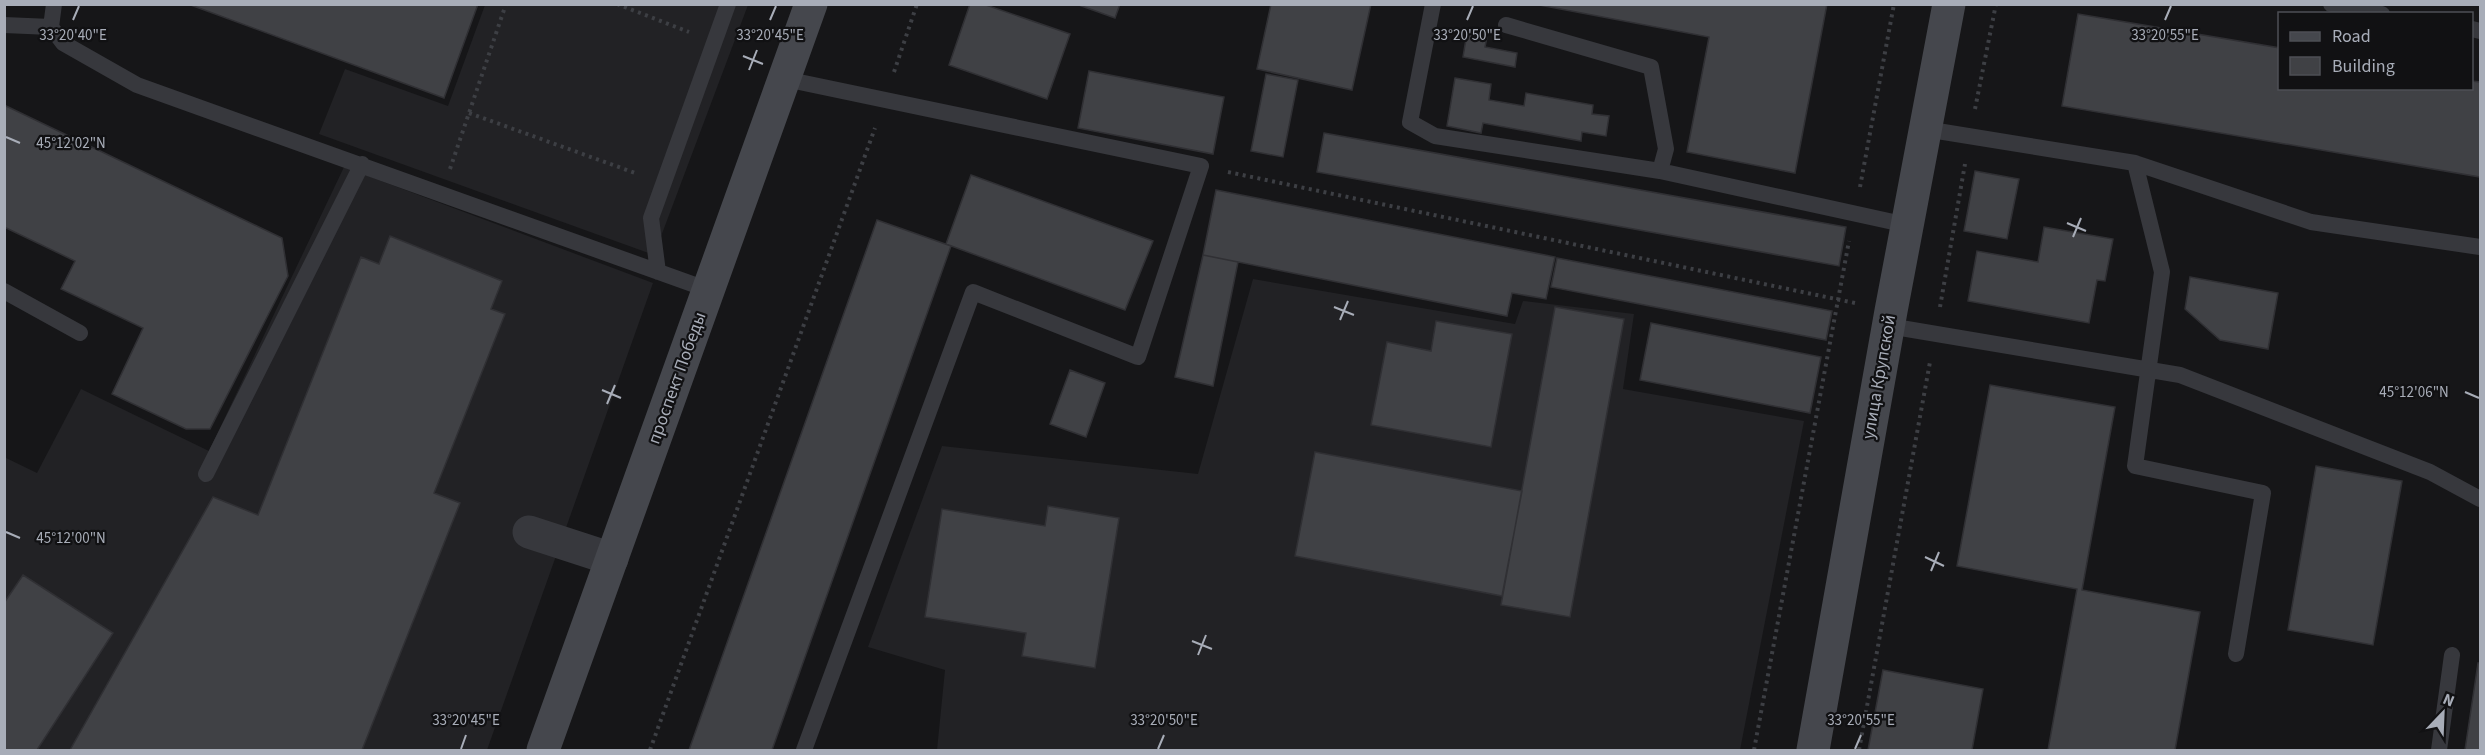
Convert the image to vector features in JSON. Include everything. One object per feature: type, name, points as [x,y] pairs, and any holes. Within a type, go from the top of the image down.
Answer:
[{"type":"street","name":"проспект Победы","points":[[543,750],[811,4]]},
{"type":"street","name":"улица Крупской","points":[[1814,750],[1890,318],[1949,4]]},
{"type":"street","points":[[529,532],[612,559]]},
{"type":"lane","points":[[54,4],[51,27],[63,43],[137,85],[709,290]]},
{"type":"lane","points":[[658,272],[651,218],[728,4]]},
{"type":"lane","points":[[1433,4],[1410,122],[1435,136],[1660,171],[1907,225]]},
{"type":"lane","points":[[2331,4],[2372,12]]},
{"type":"lane","points":[[4,25],[51,27]]},
{"type":"lane","points":[[1506,25],[1651,67],[1666,149],[1660,171]]},
{"type":"lane","points":[[785,79],[884,102],[1201,166],[1138,357],[973,292],[804,750]]},
{"type":"lane","points":[[1925,129],[2135,163],[2311,222],[2481,247]]},
{"type":"lane","points":[[2135,163],[2162,272],[2135,466],[2263,493],[2236,654]]},
{"type":"lane","points":[[206,474],[362,164]]},
{"type":"lane","points":[[4,291],[80,333]]},
{"type":"lane","points":[[1890,318],[1935,334],[2180,375],[2430,472],[2481,500]]},
{"type":"lane","points":[[2439,750],[2452,655]]},
{"type":"path","points":[[442,193],[506,4]]},
{"type":"path","points":[[617,4],[692,33]]},
{"type":"path","points":[[650,750],[884,102],[917,4]]},
{"type":"path","points":[[1754,750],[1894,4]]},
{"type":"path","points":[[1860,750],[1996,4]]},
{"type":"path","points":[[469,113],[642,176]]},
{"type":"path","points":[[1201,166],[1839,300],[1890,318]]},
{"type":"shaded area","points":[[485,5],[748,5],[654,255],[319,134],[345,69],[448,106]]},
{"type":"shaded area","points":[[344,167],[653,283],[487,750],[5,750],[4,457],[37,473],[81,389],[209,451]]},
{"type":"shaded area","points":[[1253,279],[1515,324],[1523,301],[1634,314],[1623,389],[1804,421],[1740,750],[937,750],[945,670],[868,647],[942,446],[1198,474]]},
{"type":"building","points":[[188,4],[478,4],[444,98]]},
{"type":"building","points":[[970,4],[983,4],[1070,34],[1047,99],[949,65]]},
{"type":"building","points":[[1076,4],[1120,4],[1115,18]]},
{"type":"building","points":[[1271,4],[1371,4],[1352,90],[1257,69]]},
{"type":"building","points":[[1534,4],[1827,4],[1795,173],[1687,152],[1709,37]]},
{"type":"building","points":[[2078,14],[2278,48],[2278,90],[2473,90],[2473,81],[2480,82],[2480,177],[2062,106]]},
{"type":"building","points":[[1467,33],[1487,37],[1485,47],[1517,53],[1515,67],[1463,57]]},
{"type":"building","points":[[1089,71],[1224,97],[1213,154],[1078,128]]},
{"type":"building","points":[[1266,74],[1298,80],[1283,157],[1251,151]]},
{"type":"building","points":[[1455,78],[1491,84],[1489,100],[1524,106],[1526,93],[1593,105],[1592,114],[1609,116],[1606,136],[1582,132],[1581,141],[1483,123],[1481,133],[1447,126]]},
{"type":"building","points":[[4,105],[282,238],[288,276],[210,429],[186,429],[112,394],[143,328],[61,289],[75,261],[4,227]]},
{"type":"building","points":[[1324,133],[1846,227],[1839,266],[1317,172]]},
{"type":"building","points":[[1975,171],[2019,179],[2007,239],[1964,231]]},
{"type":"building","points":[[971,175],[1153,241],[1125,310],[946,244]]},
{"type":"building","points":[[1216,190],[1555,257],[1546,299],[1512,293],[1507,316],[1203,255]]},
{"type":"building","points":[[877,220],[951,246],[772,750],[689,750]]},
{"type":"building","points":[[2044,227],[2113,239],[2105,281],[2097,280],[2089,323],[1968,301],[1977,251],[2038,262]]},
{"type":"building","points":[[390,236],[502,281],[491,309],[505,314],[434,493],[460,503],[362,750],[70,750],[213,497],[258,515],[361,257],[379,264]]},
{"type":"building","points":[[1203,255],[1238,262],[1213,386],[1175,377]]},
{"type":"building","points":[[1557,258],[1832,311],[1826,340],[1551,287]]},
{"type":"building","points":[[2190,277],[2278,293],[2268,349],[2220,340],[2185,309]]},
{"type":"building","points":[[1555,307],[1624,319],[1570,617],[1501,605]]},
{"type":"building","points":[[1436,321],[1512,334],[1491,447],[1371,425],[1387,342],[1431,351]]},
{"type":"building","points":[[1651,323],[1821,357],[1810,413],[1640,380]]},
{"type":"building","points":[[1070,370],[1105,383],[1086,437],[1050,424]]},
{"type":"building","points":[[1990,385],[2115,407],[2082,590],[2200,612],[2175,750],[2048,750],[2077,589],[1957,566]]},
{"type":"building","points":[[1315,452],[1522,491],[1502,596],[1295,556]]},
{"type":"building","points":[[2316,466],[2402,481],[2373,645],[2288,630]]},
{"type":"building","points":[[1048,506],[1119,518],[1095,668],[1022,656],[1026,633],[925,617],[942,509],[1045,526]]},
{"type":"building","points":[[23,575],[113,633],[37,750],[4,750],[4,603]]},
{"type":"building","points":[[2478,663],[2480,663],[2480,750],[2465,750]]},
{"type":"building","points":[[1883,670],[1983,689],[1972,750],[1868,750]]}]
